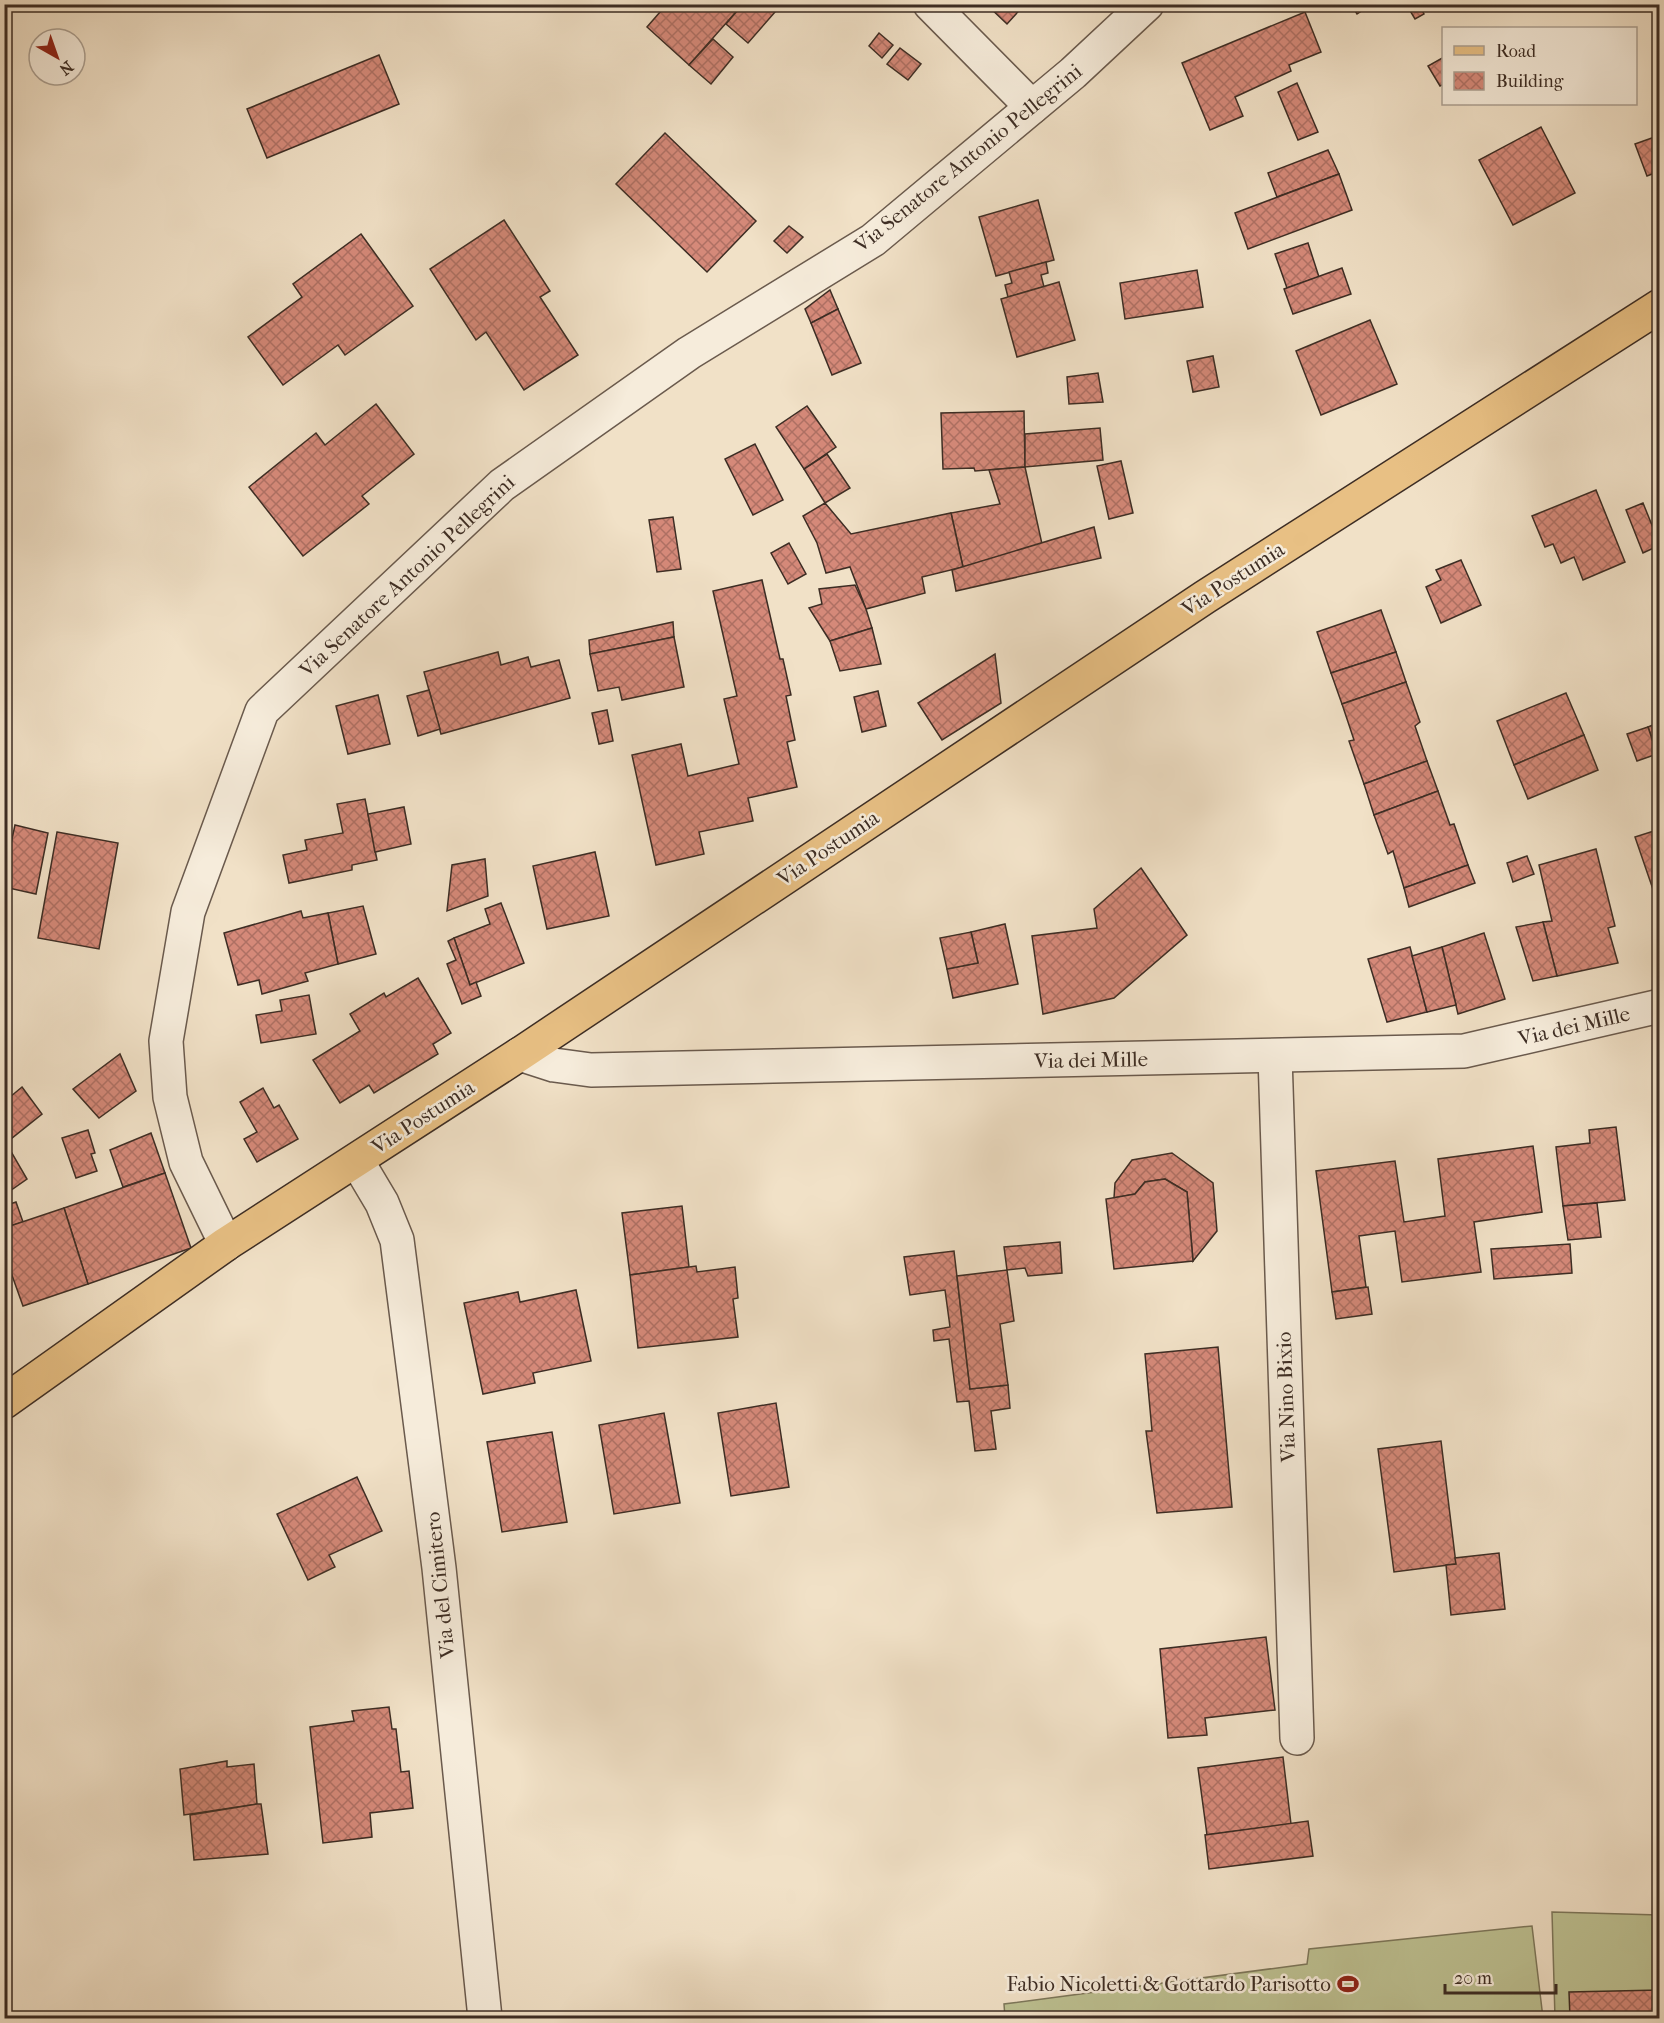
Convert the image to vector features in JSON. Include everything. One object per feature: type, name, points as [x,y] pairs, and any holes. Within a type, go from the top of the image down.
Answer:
[{"type":"main road","name":"Via Postumia","points":[[4,1402],[226,1244],[520,1054],[1205,597],[1659,306]]},
{"type":"street","points":[[930,4],[1032,107]]},
{"type":"street","name":"Via Senatore Antonio Pellegrini","points":[[226,1244],[186,1162],[170,1097],[166,1041],[188,912],[262,711],[502,485],[689,353],[873,240],[1073,73],[1147,4]]},
{"type":"street","name":"Via dei Mille","points":[[520,1054],[554,1065],[591,1070],[1464,1052],[1659,1006]]},
{"type":"street","name":"Via Nino Bixio","points":[[1275,1056],[1297,1738]]},
{"type":"street","name":"Via del Cimitero","points":[[357,1161],[382,1203],[397,1240],[439,1568],[484,2019]]},
{"type":"green space","points":[[1552,1912],[1659,1915],[1659,2018],[1555,2018]]},
{"type":"green space","name":"Fabio Nicoletti & Gottardo Parisotto","points":[[1532,1926],[1543,2018],[1005,2018],[1004,2004],[1307,1964],[1309,1949]]},
{"type":"building","points":[[667,4],[743,4],[689,65],[647,27]]},
{"type":"building","points":[[743,4],[782,4],[748,43],[726,24]]},
{"type":"building","points":[[986,4],[1025,4],[1007,24]]},
{"type":"building","points":[[1351,4],[1372,4],[1357,14]]},
{"type":"building","points":[[1406,4],[1419,4],[1424,14],[1415,19]]},
{"type":"building","points":[[1305,12],[1321,52],[1289,65],[1291,71],[1235,97],[1243,116],[1210,130],[1182,63]]},
{"type":"building","points":[[879,33],[893,45],[882,58],[869,46]]},
{"type":"building","points":[[713,39],[733,57],[711,84],[689,65]]},
{"type":"building","points":[[900,48],[921,64],[908,80],[887,64]]},
{"type":"building","points":[[379,55],[399,104],[267,158],[247,109]]},
{"type":"building","points":[[1442,58],[1442,85],[1440,86],[1428,66]]},
{"type":"building","points":[[1297,83],[1318,132],[1298,140],[1278,92]]},
{"type":"building","points":[[1541,127],[1575,193],[1513,225],[1479,160]]},
{"type":"building","points":[[665,133],[756,221],[707,272],[616,184]]},
{"type":"building","points":[[1660,135],[1660,171],[1647,176],[1635,144]]},
{"type":"building","points":[[1328,150],[1339,174],[1277,197],[1268,173]]},
{"type":"building","points":[[1339,174],[1352,210],[1248,249],[1235,213]]},
{"type":"building","points":[[1038,200],[1054,260],[996,276],[979,217]]},
{"type":"building","points":[[504,220],[550,291],[540,297],[578,355],[524,390],[486,332],[476,340],[430,269]]},
{"type":"building","points":[[789,226],[803,237],[787,253],[774,241]]},
{"type":"building","points":[[361,234],[413,306],[345,355],[338,345],[283,385],[248,337],[302,297],[293,284]]},
{"type":"building","points":[[1308,243],[1319,277],[1287,288],[1275,254]]},
{"type":"building","points":[[1046,262],[1048,273],[1041,275],[1044,287],[1008,297],[1005,285],[1012,283],[1009,272]]},
{"type":"building","points":[[1342,268],[1351,294],[1293,314],[1284,289]]},
{"type":"building","points":[[1197,270],[1203,307],[1125,319],[1120,283]]},
{"type":"building","points":[[1059,282],[1075,340],[1017,357],[1001,299]]},
{"type":"building","points":[[830,290],[838,309],[811,323],[805,309]]},
{"type":"building","points":[[838,309],[861,363],[832,375],[811,323]]},
{"type":"building","points":[[1370,320],[1397,384],[1321,415],[1296,351]]},
{"type":"building","points":[[1213,356],[1219,387],[1193,392],[1187,361]]},
{"type":"building","points":[[1098,373],[1103,402],[1069,404],[1067,377]]},
{"type":"building","points":[[376,404],[414,454],[362,496],[369,504],[303,556],[249,487],[316,433],[325,445]]},
{"type":"building","points":[[807,406],[836,447],[804,469],[776,427]]},
{"type":"building","points":[[1024,411],[1025,467],[975,471],[974,468],[943,469],[941,413]]},
{"type":"building","points":[[1100,428],[1103,460],[1025,467],[1025,434]]},
{"type":"building","points":[[755,444],[783,500],[753,515],[725,459]]},
{"type":"building","points":[[827,454],[850,488],[825,503],[804,469]]},
{"type":"building","points":[[1121,461],[1133,513],[1109,519],[1097,466]]},
{"type":"building","points":[[1025,467],[1042,544],[963,567],[951,513],[1000,504],[989,470]]},
{"type":"building","points":[[1596,490],[1625,562],[1583,580],[1574,557],[1561,563],[1553,544],[1545,547],[1532,516]]},
{"type":"building","points":[[825,503],[851,534],[951,513],[963,567],[922,577],[925,593],[866,609],[850,567],[826,573],[817,543],[803,516]]},
{"type":"building","points":[[1643,503],[1660,545],[1643,553],[1626,510]]},
{"type":"building","points":[[673,517],[681,569],[657,572],[649,520]]},
{"type":"building","points":[[1094,527],[1101,558],[956,591],[952,570]]},
{"type":"building","points":[[789,543],[806,574],[788,584],[771,553]]},
{"type":"building","points":[[1461,560],[1481,605],[1441,623],[1426,587],[1441,580],[1436,570]]},
{"type":"building","points":[[762,580],[780,659],[783,659],[791,695],[786,696],[795,740],[787,742],[797,787],[748,798],[753,821],[699,832],[704,854],[656,865],[632,755],[681,744],[688,776],[739,764],[724,699],[737,696],[713,591]]},
{"type":"building","points":[[855,585],[872,628],[830,641],[809,608],[822,604],[819,589]]},
{"type":"building","points":[[1381,610],[1396,652],[1331,673],[1317,632]]},
{"type":"building","points":[[673,622],[674,637],[590,654],[589,640]]},
{"type":"building","points":[[872,628],[881,664],[840,671],[830,641]]},
{"type":"building","points":[[674,637],[684,687],[622,700],[619,687],[598,691],[590,654]]},
{"type":"building","points":[[498,652],[501,665],[528,657],[531,667],[559,660],[570,698],[441,734],[424,672]]},
{"type":"building","points":[[1396,652],[1406,682],[1342,704],[1331,673]]},
{"type":"building","points":[[995,654],[1001,703],[942,740],[918,703]]},
{"type":"building","points":[[1406,682],[1420,722],[1415,726],[1427,761],[1364,784],[1349,741],[1354,740],[1342,704]]},
{"type":"building","points":[[429,690],[440,729],[418,736],[407,696]]},
{"type":"building","points":[[878,691],[886,726],[862,732],[854,697]]},
{"type":"building","points":[[1566,693],[1584,735],[1514,765],[1497,721]]},
{"type":"building","points":[[378,695],[390,744],[348,754],[336,706]]},
{"type":"building","points":[[607,710],[613,741],[599,744],[592,713]]},
{"type":"building","points":[[1660,722],[1660,761],[1648,727]]},
{"type":"building","points":[[1648,727],[1657,754],[1637,761],[1627,734]]},
{"type":"building","points":[[1584,735],[1598,770],[1528,799],[1514,765]]},
{"type":"building","points":[[1427,761],[1438,791],[1374,815],[1364,784]]},
{"type":"building","points":[[1438,791],[1450,825],[1454,824],[1468,865],[1404,888],[1393,851],[1388,854],[1374,815]]},
{"type":"building","points":[[365,799],[377,860],[352,865],[352,870],[289,883],[283,855],[307,850],[305,840],[343,833],[337,804]]},
{"type":"building","points":[[404,807],[411,844],[375,852],[368,814]]},
{"type":"building","points":[[15,825],[48,833],[36,894],[4,887],[4,876]]},
{"type":"building","points":[[1660,829],[1660,903],[1658,904],[1635,837]]},
{"type":"building","points":[[57,832],[118,843],[99,949],[38,938]]},
{"type":"building","points":[[1596,849],[1615,926],[1608,928],[1618,963],[1557,976],[1543,922],[1552,921],[1539,865]]},
{"type":"building","points":[[595,852],[609,916],[547,929],[533,866]]},
{"type":"building","points":[[1527,856],[1534,874],[1513,882],[1507,863]]},
{"type":"building","points":[[485,859],[488,896],[447,911],[452,865]]},
{"type":"building","points":[[1468,865],[1475,883],[1409,907],[1404,888]]},
{"type":"building","points":[[1141,868],[1187,935],[1114,998],[1043,1014],[1032,936],[1097,928],[1094,909]]},
{"type":"building","points":[[501,903],[524,963],[470,985],[454,938],[490,924],[485,909]]},
{"type":"building","points":[[363,906],[376,954],[338,964],[328,913]]},
{"type":"building","points":[[301,911],[303,918],[328,913],[338,964],[305,973],[308,981],[262,994],[259,980],[238,985],[224,933]]},
{"type":"building","points":[[1543,922],[1557,976],[1533,981],[1516,927]]},
{"type":"building","points":[[1005,924],[1018,984],[953,998],[947,969],[978,963],[971,932]]},
{"type":"building","points":[[971,932],[978,963],[947,969],[940,938]]},
{"type":"building","points":[[1484,933],[1505,999],[1458,1014],[1442,947]]},
{"type":"building","points":[[454,938],[470,985],[476,982],[481,996],[462,1004],[447,964],[456,960],[448,941]]},
{"type":"building","points":[[1410,947],[1427,1012],[1387,1022],[1368,959]]},
{"type":"building","points":[[1442,947],[1456,1005],[1427,1012],[1412,956]]},
{"type":"building","points":[[418,978],[451,1033],[433,1044],[438,1054],[374,1093],[369,1085],[340,1103],[313,1060],[360,1031],[350,1014],[384,993],[386,997]]},
{"type":"building","points":[[309,995],[316,1034],[261,1043],[256,1015],[282,1011],[280,1000]]},
{"type":"building","points":[[120,1054],[136,1091],[99,1118],[73,1089]]},
{"type":"building","points":[[22,1087],[42,1114],[6,1143],[27,1179],[4,1195],[4,1102]]},
{"type":"building","points":[[263,1088],[274,1108],[279,1105],[298,1139],[257,1162],[244,1139],[257,1132],[240,1102]]},
{"type":"building","points":[[1616,1127],[1625,1200],[1563,1206],[1556,1147],[1590,1143],[1589,1130]]},
{"type":"building","points":[[88,1130],[95,1153],[91,1154],[97,1171],[76,1178],[62,1138]]},
{"type":"building","points":[[151,1133],[165,1173],[123,1187],[110,1150]]},
{"type":"building","points":[[1533,1146],[1542,1212],[1474,1222],[1481,1272],[1402,1282],[1395,1231],[1359,1236],[1366,1287],[1332,1292],[1316,1171],[1395,1161],[1404,1222],[1445,1216],[1438,1159]]},
{"type":"building","points":[[1172,1153],[1213,1183],[1217,1231],[1193,1261],[1187,1192],[1165,1179],[1145,1182],[1135,1194],[1114,1198],[1115,1183],[1132,1160]]},
{"type":"building","points":[[165,1173],[191,1248],[88,1284],[64,1208]]},
{"type":"building","points":[[1165,1179],[1187,1192],[1193,1261],[1114,1269],[1106,1199],[1135,1194],[1145,1182]]},
{"type":"building","points":[[16,1202],[23,1222],[4,1228],[4,1206]]},
{"type":"building","points":[[1597,1203],[1601,1237],[1568,1240],[1563,1206]]},
{"type":"building","points":[[682,1206],[689,1267],[630,1275],[622,1213]]},
{"type":"building","points":[[64,1208],[88,1284],[23,1306],[4,1253],[4,1228]]},
{"type":"building","points":[[1060,1242],[1062,1273],[1028,1276],[1025,1268],[1007,1270],[1004,1247]]},
{"type":"building","points":[[1570,1244],[1572,1273],[1494,1279],[1491,1249]]},
{"type":"building","points":[[954,1251],[970,1389],[1008,1385],[1010,1408],[991,1411],[996,1449],[975,1451],[969,1401],[957,1402],[949,1339],[934,1341],[933,1330],[950,1327],[945,1290],[910,1295],[904,1257]]},
{"type":"building","points":[[696,1266],[697,1272],[735,1267],[738,1298],[733,1299],[738,1337],[638,1348],[630,1275]]},
{"type":"building","points":[[1007,1270],[1014,1321],[1000,1324],[1008,1385],[970,1389],[957,1276]]},
{"type":"building","points":[[1368,1287],[1372,1314],[1336,1319],[1332,1292]]},
{"type":"building","points":[[576,1290],[591,1361],[533,1373],[535,1383],[483,1394],[464,1303],[518,1292],[520,1302]]},
{"type":"building","points":[[1218,1347],[1232,1507],[1157,1513],[1146,1431],[1152,1431],[1145,1354]]},
{"type":"building","points":[[776,1403],[789,1487],[731,1496],[718,1413]]},
{"type":"building","points":[[664,1413],[680,1503],[614,1514],[599,1425]]},
{"type":"building","points":[[552,1432],[567,1522],[502,1532],[487,1442]]},
{"type":"building","points":[[1441,1441],[1456,1564],[1394,1572],[1378,1449]]},
{"type":"building","points":[[357,1477],[382,1531],[329,1555],[335,1567],[308,1580],[277,1514]]},
{"type":"building","points":[[1499,1553],[1505,1609],[1451,1615],[1446,1565],[1456,1564],[1455,1558]]},
{"type":"building","points":[[1266,1637],[1275,1710],[1205,1718],[1207,1735],[1168,1738],[1160,1649]]},
{"type":"building","points":[[389,1707],[392,1729],[396,1729],[401,1772],[409,1771],[413,1808],[370,1813],[372,1837],[323,1843],[310,1727],[354,1721],[352,1711]]},
{"type":"building","points":[[1283,1757],[1291,1824],[1207,1835],[1198,1768]]},
{"type":"building","points":[[227,1761],[227,1767],[254,1764],[257,1804],[184,1815],[180,1769]]},
{"type":"building","points":[[261,1804],[268,1854],[194,1860],[190,1815]]},
{"type":"building","points":[[1308,1821],[1313,1856],[1209,1869],[1205,1835]]},
{"type":"building","points":[[1660,1990],[1660,2018],[1570,2018],[1569,1992]]},
{"type":"place","name":"Fabio Nicoletti & Gottardo Parisotto","points":[[1348,1984]]}]
